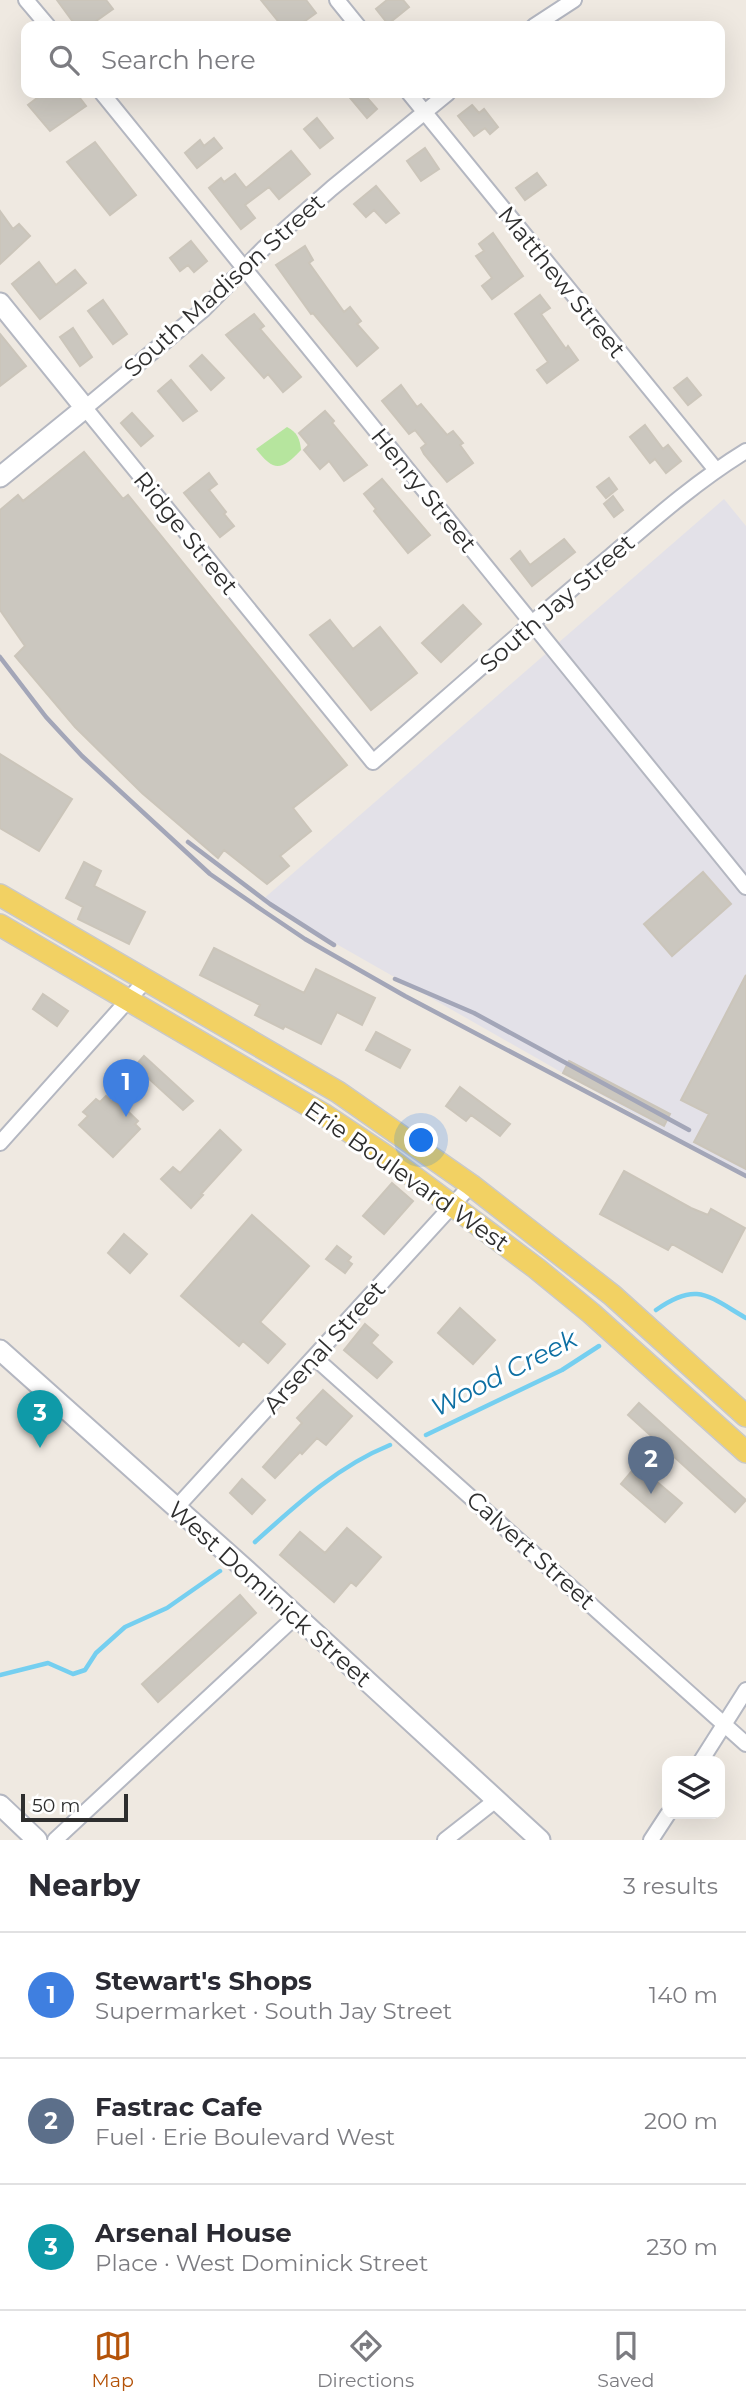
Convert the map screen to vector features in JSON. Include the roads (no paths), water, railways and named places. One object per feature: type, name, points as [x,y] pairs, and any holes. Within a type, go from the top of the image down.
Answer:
[{"type":"main road","name":"Erie Boulevard West","points":[[0,895],[338,1092],[471,1185],[612,1295],[746,1416]]},
{"type":"main road","name":"Erie Boulevard West","points":[[0,925],[323,1114],[386,1156],[592,1313],[746,1452]]},
{"type":"street","points":[[26,0],[44,21]]},
{"type":"street","points":[[337,0],[354,21]]},
{"type":"street","points":[[542,21],[574,0]]},
{"type":"street","name":"Henry Street","points":[[106,98],[746,887]]},
{"type":"street","name":"Matthew Street","points":[[413,98],[716,470]]},
{"type":"street","name":"South Madison Street","points":[[0,477],[204,309],[244,268],[332,188],[442,98]]},
{"type":"street","name":"Ridge Street","points":[[0,303],[373,762]]},
{"type":"street","name":"South Jay Street","points":[[373,762],[531,622],[716,470],[746,452]]},
{"type":"street","points":[[0,1143],[146,980]]},
{"type":"street","name":"Arsenal Street","points":[[176,1508],[471,1185]]},
{"type":"street","name":"West Dominick Street","points":[[0,1350],[540,1840]]},
{"type":"street","name":"Calvert Street","points":[[315,1358],[746,1744]]},
{"type":"street","points":[[55,1840],[295,1617]]},
{"type":"street","points":[[704,1756],[746,1689]]},
{"type":"street","points":[[445,1840],[496,1800]]},
{"type":"street","points":[[0,1805],[37,1840]]},
{"type":"street","points":[[651,1840],[665,1819]]},
{"type":"waterway","name":"Wood Creek","points":[[656,1310],[670,1301],[692,1294],[712,1298],[746,1318]]},
{"type":"waterway","name":"Wood Creek","points":[[426,1435],[562,1370],[599,1346]]},
{"type":"waterway","name":"Wood Creek","points":[[255,1542],[335,1475],[390,1445]]},
{"type":"waterway","name":"Wood Creek","points":[[0,1675],[48,1663],[73,1674],[85,1670],[96,1653],[125,1627],[167,1608],[220,1571]]},
{"type":"railway","points":[[0,657],[46,717],[82,756],[210,874],[305,939],[405,996],[746,1176]]},
{"type":"railway","points":[[188,842],[270,904],[334,945]]},
{"type":"railway","points":[[395,979],[474,1013],[689,1130]]},
{"type":"place","name":"Stewart's Shops","points":[[126,1117]]},
{"type":"place","name":"Arsenal House","points":[[40,1448]]},
{"type":"place","name":"Fastrac Cafe","points":[[651,1494]]}]
